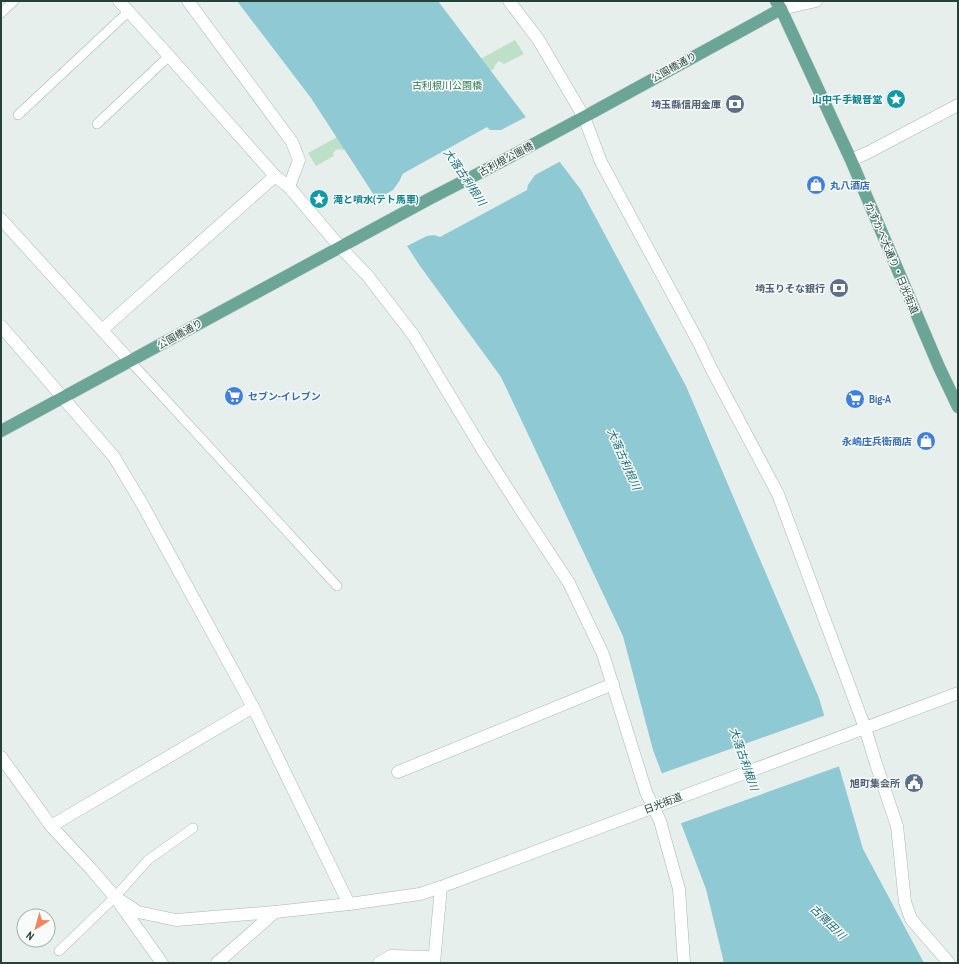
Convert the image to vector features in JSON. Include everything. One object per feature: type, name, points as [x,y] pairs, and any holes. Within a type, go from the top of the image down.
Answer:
[{"type":"main road","name":"公園橋通り","points":[[568,125],[782,4]]},
{"type":"main road","name":"かすかべ大通り・日光街道","points":[[782,4],[851,160],[939,367],[958,407]]},
{"type":"main road","name":"古利根公園橋","points":[[359,237],[568,125]]},
{"type":"main road","name":"公園橋通り","points":[[1,431],[359,237]]},
{"type":"street","points":[[119,1],[275,176],[289,187],[340,247],[367,275],[414,336],[482,449],[570,583],[603,654],[646,792],[656,806],[679,889],[684,963]]},
{"type":"street","points":[[188,1],[292,142],[299,160],[289,187]]},
{"type":"street","points":[[509,1],[538,39],[584,116],[601,162],[699,343],[778,494],[897,826],[905,902],[911,919],[949,963]]},
{"type":"street","name":"公園橋通り","points":[[782,4],[816,1]]},
{"type":"street","points":[[851,160],[874,150],[958,105]]},
{"type":"street","points":[[102,330],[275,176]]},
{"type":"street","points":[[1,219],[130,361]]},
{"type":"street","points":[[1,326],[114,457],[142,502],[252,707],[349,904]]},
{"type":"street","points":[[398,772],[613,684]]},
{"type":"street","name":"日光街道","points":[[115,897],[138,912],[176,920],[275,912],[420,894],[958,693]]},
{"type":"street","points":[[50,826],[252,707]]},
{"type":"street","points":[[1,757],[50,826],[91,869],[115,897],[162,963]]},
{"type":"street","points":[[379,963],[391,956],[434,960],[441,887]]},
{"type":"street","points":[[217,963],[275,912]]},
{"type":"lane","points":[[1,13],[14,1]]},
{"type":"lane","points":[[18,115],[128,12]]},
{"type":"lane","points":[[96,124],[169,56]]},
{"type":"lane","points":[[130,361],[336,586]]},
{"type":"lane","points":[[59,951],[115,897],[148,860],[193,828]]},
{"type":"green space","name":"古利根川公園橋","points":[[515,40],[524,54],[504,64],[499,61],[495,65],[494,69],[343,150],[336,150],[333,153],[334,156],[316,166],[308,153]]},
{"type":"water","points":[[237,1],[438,1],[581,190],[686,386],[819,698],[863,849],[924,963],[724,963],[706,889],[653,750],[623,636],[501,377],[420,266],[311,98]]},
{"type":"pier","points":[[528,116],[561,161],[535,175],[528,185],[527,190],[440,237],[434,235],[427,236],[405,247],[375,200],[393,190],[404,173],[487,127],[490,130],[501,130]]},
{"type":"pier","points":[[826,715],[840,766],[679,824],[660,774]]},
{"type":"place","name":"山中千手観音堂","points":[[896,99]]},
{"type":"place","name":"埼玉縣信用金庫","points":[[735,104]]},
{"type":"place","name":"丸八酒店","points":[[816,185]]},
{"type":"place","name":"滝と噴水(テト馬車)","points":[[319,199]]},
{"type":"place","name":"埼玉りそな銀行","points":[[839,288]]},
{"type":"place","name":"セブン-イレブン","points":[[234,396]]},
{"type":"place","name":"Big-A","points":[[855,399]]},
{"type":"place","name":"永嶋庄兵衛商店","points":[[926,441]]},
{"type":"place","name":"旭町集会所","points":[[914,783]]},
{"type":"water label","name":"大落古利根川","points":[[465,177]]},
{"type":"water label","name":"大落古利根川","points":[[624,459]]},
{"type":"water label","name":"大落古利根川","points":[[744,759]]},
{"type":"water label","name":"古隅田川","points":[[828,922]]}]
